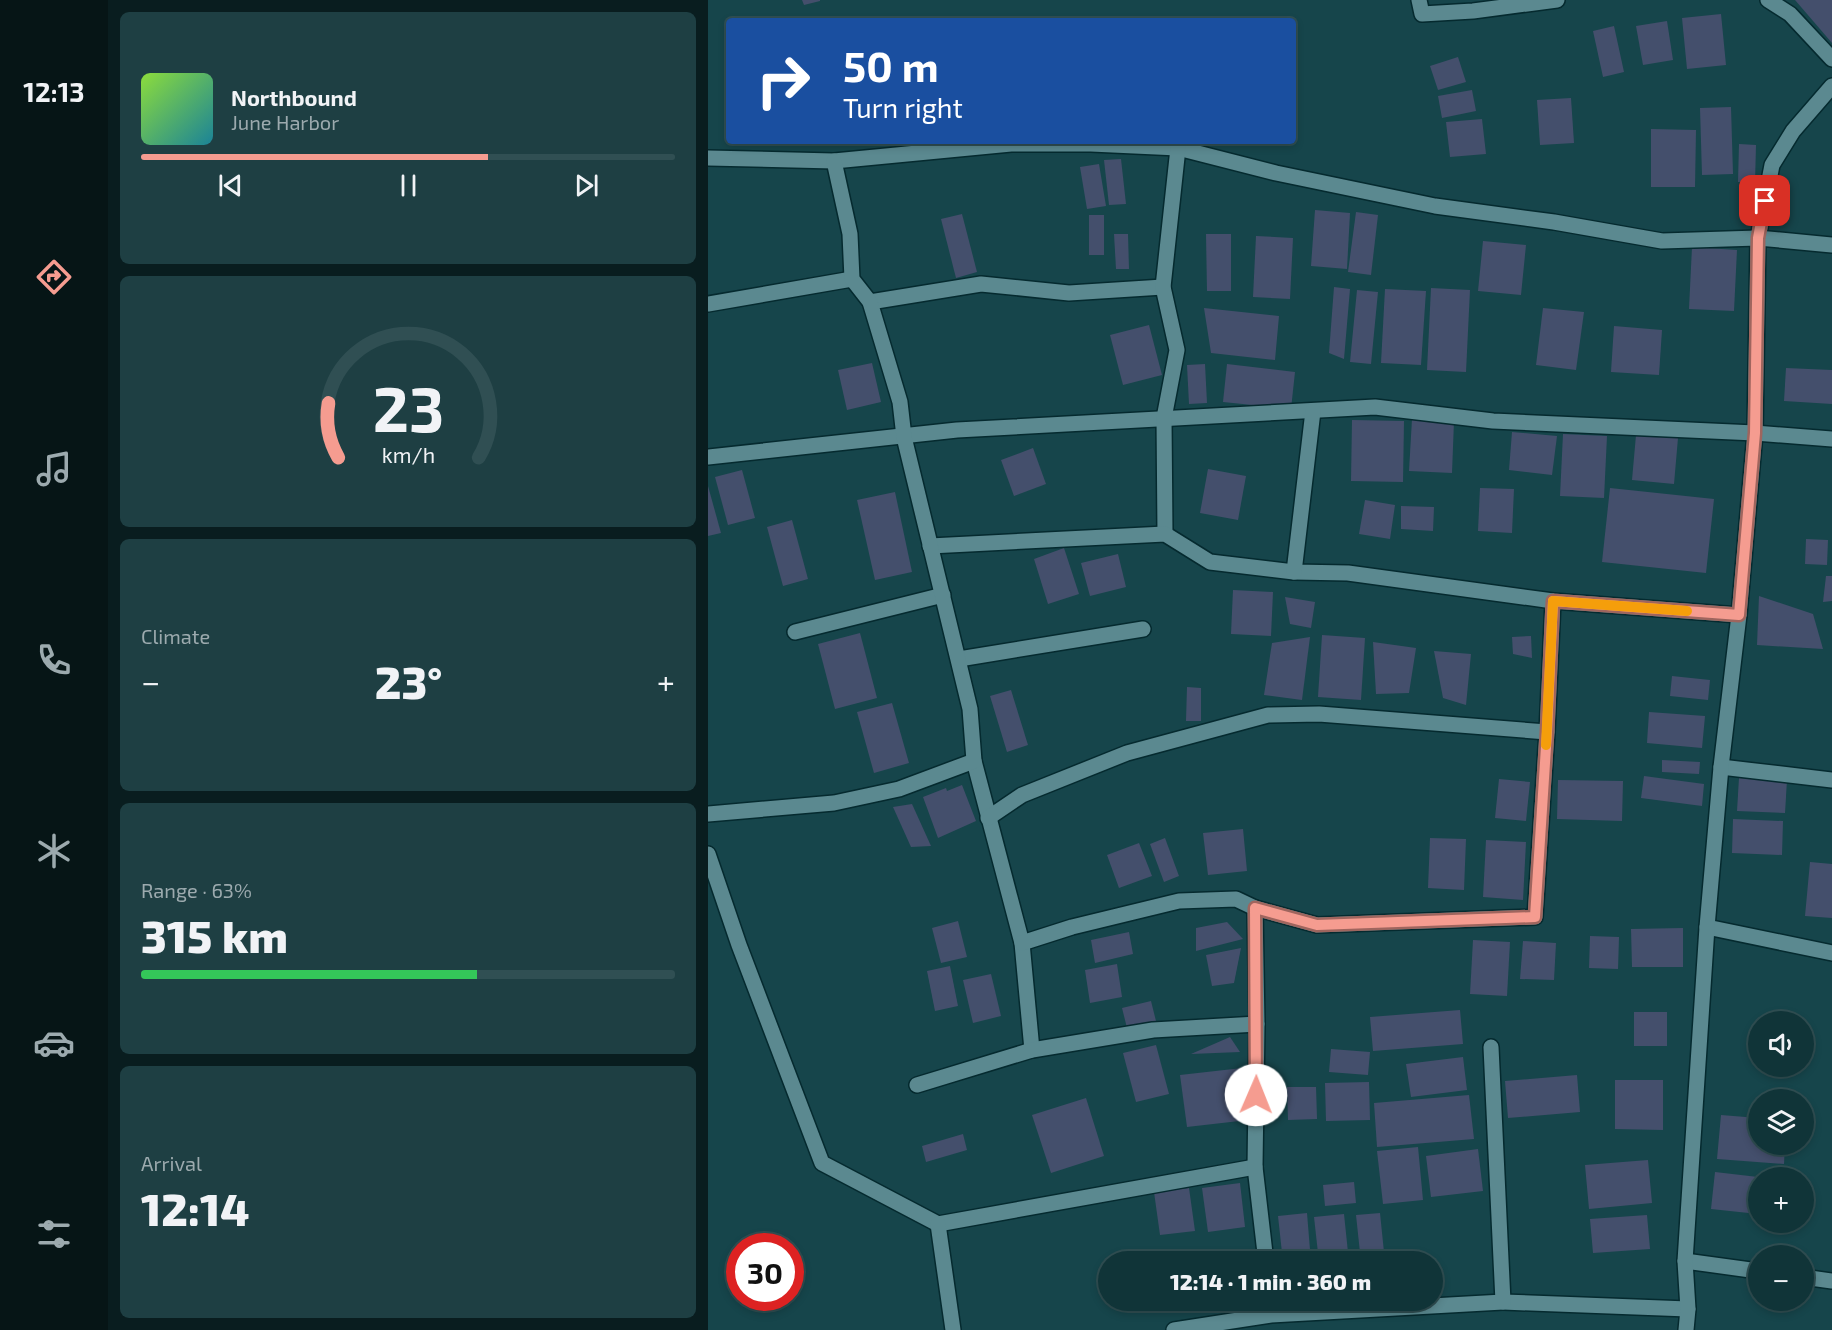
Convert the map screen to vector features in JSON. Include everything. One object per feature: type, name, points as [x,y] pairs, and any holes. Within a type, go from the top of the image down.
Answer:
[{"type":"street","points":[[1419,0],[1422,14],[1473,11],[1557,0]]},
{"type":"street","points":[[1768,0],[1790,14],[1832,59]]},
{"type":"street","points":[[1686,1330],[1688,1309],[1685,1260],[1707,927],[1755,433],[1758,238],[1772,165],[1793,130],[1832,86]]},
{"type":"street","points":[[708,158],[834,161],[1011,144],[1091,144],[1178,148],[1276,174],[1435,206],[1554,222],[1662,241],[1758,238],[1832,245]]},
{"type":"street","points":[[1165,534],[1164,418],[1177,350],[1163,287],[1178,148]]},
{"type":"street","points":[[834,161],[850,234],[852,279],[870,302],[900,402],[904,437],[959,659],[970,709],[974,761],[1022,943],[1032,1050]]},
{"type":"street","points":[[708,303],[852,279]]},
{"type":"street","points":[[870,302],[981,285],[1069,293],[1163,287]]},
{"type":"street","points":[[708,457],[957,430],[1375,407],[1493,421],[1755,433],[1832,439]]},
{"type":"street","points":[[1294,572],[1313,411]]},
{"type":"street","points":[[930,546],[1165,534],[1210,562],[1294,572],[1348,573],[1553,601],[1739,615]]},
{"type":"street","points":[[795,632],[943,596]]},
{"type":"street","points":[[1022,943],[1072,927],[1179,901],[1236,899],[1255,908],[1317,925],[1535,917],[1553,601]]},
{"type":"street","points":[[959,659],[1143,629]]},
{"type":"street","points":[[988,818],[1022,795],[1127,753],[1268,715],[1318,714],[1547,732]]},
{"type":"street","points":[[708,814],[834,803],[899,789],[974,761]]},
{"type":"street","points":[[1721,767],[1832,780]]},
{"type":"street","points":[[708,854],[822,1163],[938,1224],[1255,1167]]},
{"type":"street","points":[[1255,908],[1257,1024],[1255,1167],[1265,1251]]},
{"type":"street","points":[[1707,927],[1832,953]]},
{"type":"street","points":[[917,1085],[1032,1050],[1153,1030],[1257,1024]]},
{"type":"street","points":[[1491,1047],[1503,1302]]},
{"type":"street","points":[[938,1224],[953,1330]]},
{"type":"street","points":[[1685,1260],[1748,1269]]},
{"type":"street","points":[[1814,1279],[1832,1281]]},
{"type":"street","points":[[1443,1304],[1503,1302],[1688,1309]]},
{"type":"street","points":[[1174,1330],[1258,1311]]},
{"type":"building","points":[[802,0],[820,0],[820,1],[804,5]]},
{"type":"building","points":[[1795,0],[1832,0],[1832,43]]},
{"type":"building","points":[[1721,14],[1726,65],[1687,69],[1682,18]]},
{"type":"building","points":[[1667,21],[1673,60],[1643,65],[1636,26]]},
{"type":"building","points":[[1614,26],[1624,72],[1603,77],[1593,31]]},
{"type":"building","points":[[1458,57],[1466,82],[1438,90],[1430,66]]},
{"type":"building","points":[[1472,90],[1476,111],[1442,118],[1438,96]]},
{"type":"building","points":[[1571,98],[1574,143],[1540,145],[1537,100]]},
{"type":"building","points":[[1731,107],[1733,174],[1702,175],[1700,108]]},
{"type":"building","points":[[1482,119],[1486,154],[1450,157],[1446,122]]},
{"type":"building","points":[[1651,129],[1696,130],[1695,187],[1651,187]]},
{"type":"building","points":[[1739,144],[1756,145],[1755,183],[1738,182]]},
{"type":"building","points":[[1121,159],[1126,204],[1109,205],[1104,160]]},
{"type":"building","points":[[1099,164],[1106,206],[1087,209],[1080,167]]},
{"type":"building","points":[[1315,210],[1350,213],[1347,269],[1311,266]]},
{"type":"building","points":[[1356,212],[1378,215],[1371,275],[1348,272]]},
{"type":"building","points":[[962,214],[977,272],[956,278],[941,219]]},
{"type":"building","points":[[1089,215],[1104,215],[1104,255],[1089,255]]},
{"type":"building","points":[[1114,234],[1128,234],[1129,269],[1116,269]]},
{"type":"building","points":[[1206,234],[1231,234],[1231,291],[1207,291]]},
{"type":"building","points":[[1256,236],[1293,238],[1290,299],[1253,297]]},
{"type":"building","points":[[1483,241],[1526,245],[1521,295],[1478,291]]},
{"type":"building","points":[[1692,247],[1737,250],[1734,311],[1689,309]]},
{"type":"building","points":[[1334,287],[1350,289],[1344,359],[1329,353]]},
{"type":"building","points":[[1431,288],[1470,290],[1466,372],[1427,370]]},
{"type":"building","points":[[1385,289],[1426,291],[1421,365],[1381,363]]},
{"type":"building","points":[[1357,290],[1378,292],[1371,364],[1350,362]]},
{"type":"building","points":[[1204,308],[1279,316],[1275,360],[1211,353]]},
{"type":"building","points":[[1543,308],[1584,312],[1576,370],[1536,365]]},
{"type":"building","points":[[1149,325],[1162,375],[1123,385],[1110,335]]},
{"type":"building","points":[[1614,326],[1662,330],[1659,375],[1611,372]]},
{"type":"building","points":[[872,363],[881,402],[847,410],[838,370]]},
{"type":"building","points":[[1205,364],[1207,403],[1189,404],[1187,365]]},
{"type":"building","points":[[1227,364],[1295,372],[1291,409],[1223,402]]},
{"type":"building","points":[[1786,368],[1832,370],[1832,404],[1784,401]]},
{"type":"building","points":[[1412,419],[1454,421],[1452,473],[1409,471]]},
{"type":"building","points":[[1352,420],[1404,421],[1403,482],[1351,481]]},
{"type":"building","points":[[1512,432],[1557,436],[1552,475],[1509,470]]},
{"type":"building","points":[[1563,434],[1607,436],[1604,498],[1560,496]]},
{"type":"building","points":[[1636,435],[1678,438],[1674,484],[1632,480]]},
{"type":"building","points":[[1033,448],[1046,484],[1014,496],[1001,460]]},
{"type":"building","points":[[1208,469],[1246,476],[1238,520],[1200,513]]},
{"type":"building","points":[[742,470],[755,518],[728,525],[715,477]]},
{"type":"building","points":[[708,486],[721,533],[708,536]]},
{"type":"building","points":[[1480,488],[1514,489],[1512,533],[1478,531]]},
{"type":"building","points":[[1610,488],[1714,499],[1706,573],[1602,562]]},
{"type":"building","points":[[895,492],[912,572],[875,580],[857,500]]},
{"type":"building","points":[[1365,500],[1395,505],[1390,539],[1359,534]]},
{"type":"building","points":[[1401,506],[1434,507],[1433,531],[1401,529]]},
{"type":"building","points":[[792,520],[808,579],[783,586],[767,527]]},
{"type":"building","points":[[1806,539],[1828,540],[1827,565],[1805,564]]},
{"type":"building","points":[[1064,548],[1079,594],[1048,604],[1034,559]]},
{"type":"building","points":[[1118,554],[1126,587],[1090,596],[1081,563]]},
{"type":"building","points":[[1826,576],[1832,576],[1832,601],[1823,602]]},
{"type":"building","points":[[1233,590],[1273,592],[1271,636],[1231,634]]},
{"type":"building","points":[[1759,596],[1813,614],[1823,649],[1757,645]]},
{"type":"building","points":[[1285,597],[1315,602],[1311,628],[1290,624]]},
{"type":"building","points":[[860,633],[877,698],[835,709],[818,644]]},
{"type":"building","points":[[1322,635],[1365,638],[1361,700],[1318,697]]},
{"type":"building","points":[[1531,636],[1532,658],[1513,654],[1512,637]]},
{"type":"building","points":[[1310,637],[1302,700],[1264,695],[1272,643]]},
{"type":"building","points":[[1373,642],[1416,648],[1409,693],[1376,694]]},
{"type":"building","points":[[1434,651],[1471,654],[1466,705],[1443,698]]},
{"type":"building","points":[[1672,676],[1710,680],[1708,700],[1670,696]]},
{"type":"building","points":[[1187,687],[1201,688],[1201,721],[1186,721]]},
{"type":"building","points":[[1011,690],[1028,745],[1007,752],[990,696]]},
{"type":"building","points":[[892,703],[909,763],[874,773],[857,712]]},
{"type":"building","points":[[1649,712],[1705,716],[1702,748],[1647,743]]},
{"type":"building","points":[[1662,760],[1700,762],[1699,774],[1662,772]]},
{"type":"building","points":[[1644,776],[1704,784],[1702,806],[1641,798]]},
{"type":"building","points":[[1739,778],[1787,780],[1785,813],[1737,811]]},
{"type":"building","points":[[1499,779],[1530,782],[1526,821],[1495,818]]},
{"type":"building","points":[[1558,780],[1623,781],[1622,821],[1557,819]]},
{"type":"building","points":[[962,785],[976,821],[938,838],[923,797],[946,788],[947,791]]},
{"type":"building","points":[[912,804],[931,846],[911,847],[893,807]]},
{"type":"building","points":[[1733,819],[1783,821],[1782,855],[1732,853]]},
{"type":"building","points":[[1243,829],[1247,871],[1208,875],[1203,833]]},
{"type":"building","points":[[1165,838],[1179,876],[1164,882],[1150,844]]},
{"type":"building","points":[[1430,838],[1466,839],[1464,890],[1428,888]]},
{"type":"building","points":[[1486,840],[1526,842],[1523,900],[1483,897]]},
{"type":"building","points":[[1139,843],[1152,876],[1119,888],[1107,855]]},
{"type":"building","points":[[1810,862],[1832,864],[1832,918],[1805,916]]},
{"type":"building","points":[[958,921],[967,957],[941,963],[932,928]]},
{"type":"building","points":[[1227,922],[1243,939],[1196,951],[1196,928]]},
{"type":"building","points":[[1683,928],[1683,967],[1632,967],[1631,929]]},
{"type":"building","points":[[1129,932],[1133,954],[1095,963],[1091,940]]},
{"type":"building","points":[[1590,936],[1619,937],[1618,969],[1589,968]]},
{"type":"building","points":[[1473,940],[1510,942],[1507,996],[1470,994]]},
{"type":"building","points":[[1523,941],[1556,943],[1554,980],[1520,979]]},
{"type":"building","points":[[1241,948],[1234,983],[1212,986],[1206,955]]},
{"type":"building","points":[[1117,964],[1122,997],[1090,1003],[1085,970]]},
{"type":"building","points":[[950,966],[958,1006],[935,1011],[927,971]]},
{"type":"building","points":[[991,974],[1001,1016],[973,1023],[963,980]]},
{"type":"building","points":[[1151,1001],[1157,1025],[1128,1032],[1122,1008]]},
{"type":"building","points":[[1460,1010],[1463,1044],[1373,1051],[1370,1017]]},
{"type":"building","points":[[1634,1012],[1667,1012],[1667,1046],[1634,1046]]},
{"type":"building","points":[[1230,1037],[1240,1052],[1191,1054]]},
{"type":"building","points":[[1156,1045],[1169,1094],[1136,1102],[1123,1053]]},
{"type":"building","points":[[1331,1049],[1370,1052],[1368,1075],[1329,1072]]},
{"type":"building","points":[[1463,1057],[1467,1090],[1411,1097],[1406,1064]]},
{"type":"building","points":[[1242,1068],[1248,1120],[1187,1127],[1180,1075]]},
{"type":"building","points":[[1577,1075],[1580,1112],[1508,1118],[1505,1081]]},
{"type":"building","points":[[1615,1080],[1663,1080],[1663,1130],[1615,1129]]},
{"type":"building","points":[[1369,1082],[1370,1120],[1326,1121],[1325,1083]]},
{"type":"building","points":[[1287,1087],[1316,1087],[1317,1119],[1288,1120]]},
{"type":"building","points":[[1469,1095],[1474,1139],[1377,1147],[1374,1103]]},
{"type":"building","points":[[1086,1098],[1104,1156],[1051,1173],[1032,1115]]},
{"type":"building","points":[[1721,1115],[1748,1117],[1748,1155],[1784,1155],[1784,1164],[1717,1159]]},
{"type":"building","points":[[963,1134],[967,1150],[926,1162],[922,1146]]},
{"type":"building","points":[[1418,1147],[1423,1200],[1383,1204],[1377,1151]]},
{"type":"building","points":[[1478,1149],[1483,1191],[1431,1197],[1426,1156]]},
{"type":"building","points":[[1648,1160],[1652,1203],[1589,1209],[1585,1165]]},
{"type":"building","points":[[1715,1172],[1748,1176],[1748,1213],[1711,1209]]},
{"type":"building","points":[[1354,1182],[1356,1203],[1325,1206],[1323,1185]]},
{"type":"building","points":[[1240,1183],[1245,1227],[1208,1232],[1202,1188]]},
{"type":"building","points":[[1189,1188],[1195,1231],[1160,1235],[1154,1192]]},
{"type":"building","points":[[1307,1213],[1310,1251],[1282,1251],[1278,1216]]},
{"type":"building","points":[[1380,1213],[1384,1251],[1360,1251],[1356,1215]]},
{"type":"building","points":[[1344,1214],[1348,1251],[1318,1251],[1314,1217]]},
{"type":"building","points":[[1647,1215],[1650,1249],[1593,1253],[1590,1219]]},
{"type":"slow traffic","points":[[1546,745],[1553,601],[1687,611]]},
{"type":"route","points":[[1256,1095],[1255,908],[1317,925],[1535,917],[1553,601],[1739,615],[1755,433],[1758,238],[1765,201]]}]
